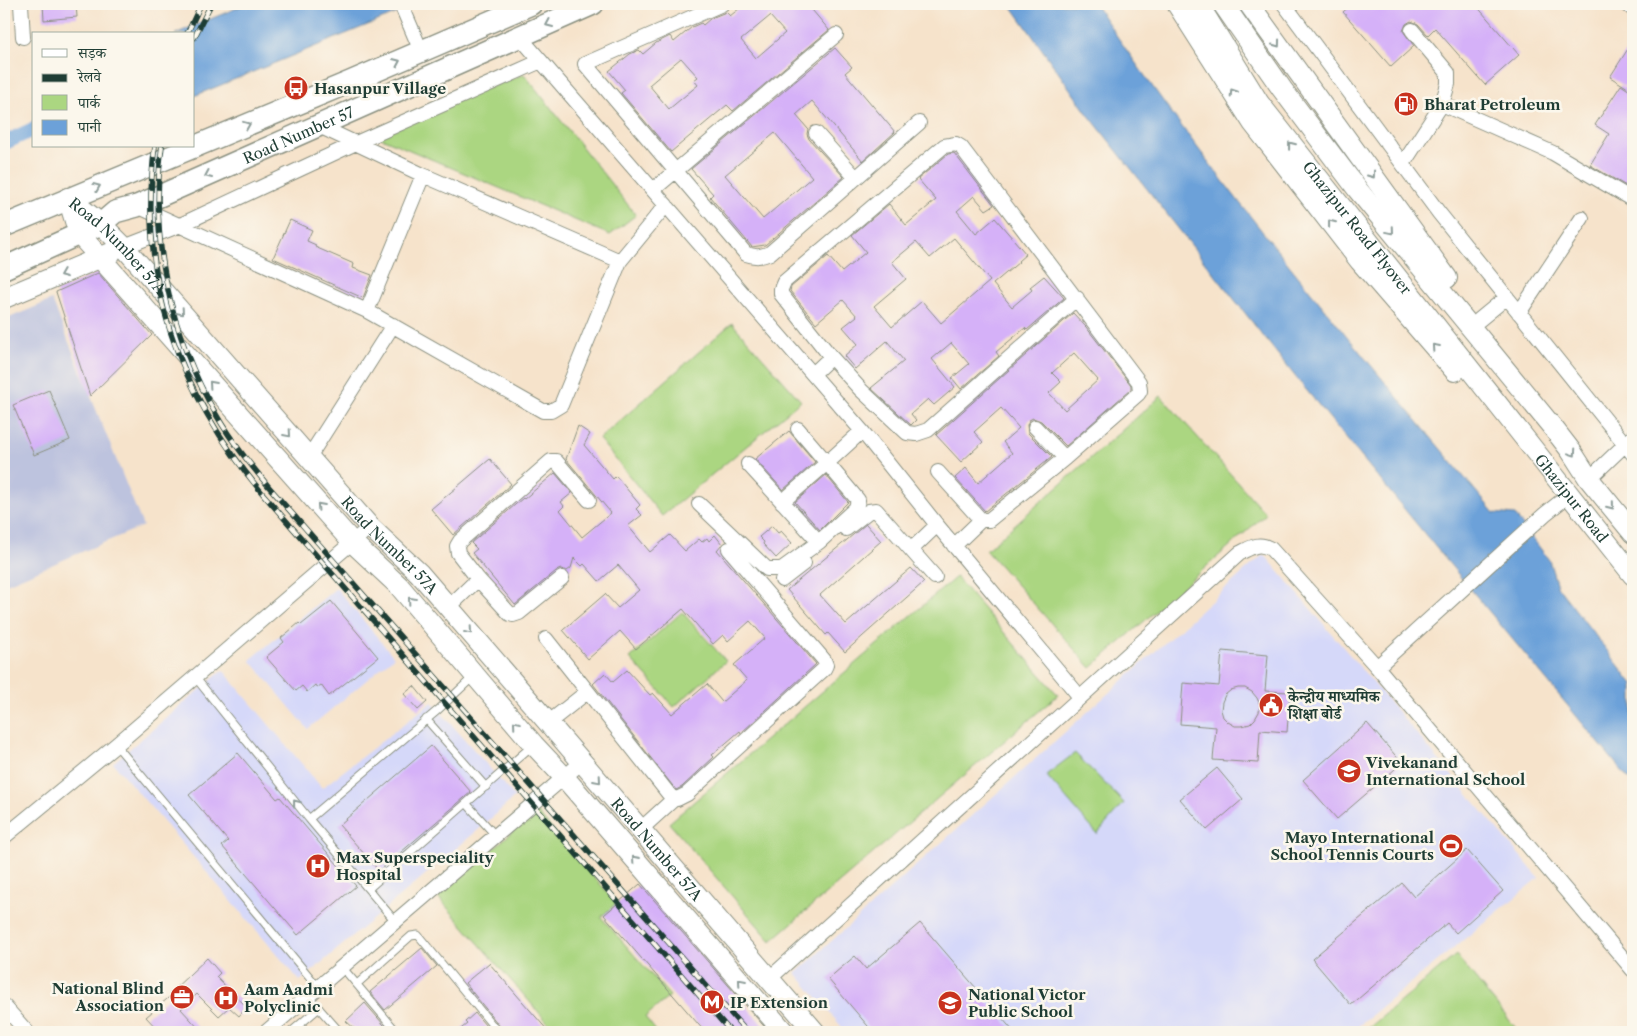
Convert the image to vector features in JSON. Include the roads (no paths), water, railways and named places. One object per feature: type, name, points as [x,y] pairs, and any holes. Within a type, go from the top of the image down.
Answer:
[{"type":"main road","name":"Road Number 57","points":[[195,145],[531,4]]},
{"type":"main road","name":"Road Number 57","points":[[4,268],[102,224],[116,212],[137,206],[593,4]]},
{"type":"main road","points":[[1177,4],[1253,123],[1360,261],[1503,427],[1530,444]]},
{"type":"main road","name":"Ghazipur Road Flyover","points":[[1222,4],[1358,190],[1554,429]]},
{"type":"main road","points":[[1254,6],[1422,245],[1536,395],[1554,429]]},
{"type":"main road","name":"Ghazipur Road Flyover","points":[[1200,8],[1259,103],[1530,444]]},
{"type":"main road","name":"Road Number 57","points":[[4,226],[188,148]]},
{"type":"main road","name":"Road Number 57A","points":[[68,198],[102,224],[124,247],[370,527],[419,573],[815,1032]]},
{"type":"main road","name":"Road Number 57A","points":[[68,198],[79,234],[352,542],[399,586],[534,745],[564,777],[784,1032]]},
{"type":"main road","points":[[4,298],[124,247]]},
{"type":"main road","name":"Ghazipur Road","points":[[1554,429],[1589,479],[1633,533]]},
{"type":"main road","name":"Ghazipur Road","points":[[1530,444],[1633,575]]},
{"type":"street","points":[[21,4],[23,37]]},
{"type":"street","points":[[401,4],[421,51]]},
{"type":"street","points":[[722,4],[585,64],[746,254],[754,257],[770,253],[919,122]]},
{"type":"street","points":[[1284,4],[1439,213],[1631,445],[1589,479]]},
{"type":"street","points":[[1627,4],[1633,9]]},
{"type":"street","points":[[1403,164],[1442,104],[1448,84],[1448,73],[1412,30]]},
{"type":"street","points":[[653,190],[674,170],[836,35]]},
{"type":"street","points":[[520,36],[862,431],[954,546],[1080,697]]},
{"type":"street","points":[[124,247],[178,226],[356,143],[541,61]]},
{"type":"street","points":[[1442,104],[1554,152],[1633,200]]},
{"type":"street","points":[[319,126],[423,175],[620,261]]},
{"type":"street","points":[[816,133],[856,178]]},
{"type":"street","points":[[954,546],[981,520],[992,518],[1065,458],[1138,394],[1140,390],[1139,382],[1077,298],[961,146],[950,144],[944,146],[782,285],[781,294],[831,358],[907,434],[916,434],[928,430],[1077,298]]},
{"type":"street","points":[[367,311],[423,175]]},
{"type":"street","points":[[137,206],[367,311],[543,411],[551,411],[561,405],[620,261],[666,205]]},
{"type":"street","points":[[1520,313],[1582,218]]},
{"type":"street","points":[[1479,320],[1507,297]]},
{"type":"street","points":[[309,457],[393,325]]},
{"type":"street","points":[[813,374],[831,358]]},
{"type":"street","points":[[1035,427],[1065,458]]},
{"type":"street","points":[[699,504],[767,569],[783,568],[819,542],[856,508],[858,500],[798,430]]},
{"type":"street","points":[[782,502],[862,431]]},
{"type":"street","points":[[562,578],[519,613],[513,615],[478,579],[458,553],[457,546],[460,541],[550,461],[556,461],[589,500]]},
{"type":"street","points":[[748,464],[819,542]]},
{"type":"street","points":[[938,472],[981,520]]},
{"type":"street","points":[[1377,667],[1545,514],[1569,495]]},
{"type":"street","points":[[782,580],[872,509],[876,510],[935,577]]},
{"type":"street","points":[[911,550],[937,525]]},
{"type":"street","points":[[4,837],[116,745],[370,527]]},
{"type":"street","points":[[769,979],[1240,553],[1254,546],[1264,545],[1271,549],[1377,667],[1633,970]]},
{"type":"street","points":[[641,829],[675,798],[687,794],[824,670],[826,665],[824,660],[729,549]]},
{"type":"street","points":[[448,607],[478,579]]},
{"type":"street","points":[[546,639],[672,798],[675,798]]},
{"type":"street","points":[[548,723],[587,692]]},
{"type":"street","points":[[266,1032],[582,762]]},
{"type":"street","points":[[4,1006],[27,1032]]},
{"type":"lane","points":[[309,820],[475,674]]},
{"type":"lane","points":[[195,678],[309,820],[395,921]]},
{"type":"lane","points":[[426,719],[486,787]]},
{"type":"lane","points":[[116,745],[313,992],[319,1008],[340,1032]]},
{"type":"lane","points":[[368,889],[534,745]]},
{"type":"lane","points":[[467,804],[495,835]]},
{"type":"lane","points":[[356,984],[411,936],[418,935],[498,1032]]},
{"type":"lane","points":[[342,967],[397,1032]]},
{"type":"lane","points":[[291,1032],[319,1008]]},
{"type":"water","points":[[246,4],[419,4],[195,96],[195,32],[180,32]]},
{"type":"water","points":[[1010,4],[1095,4],[1189,136],[1339,326],[1494,513],[1515,515],[1549,560],[1557,586],[1633,684],[1633,784],[1294,375],[1087,113]]},
{"type":"waterway","points":[[4,143],[32,130]]},
{"type":"railway","points":[[188,32],[201,4]]},
{"type":"railway","points":[[195,36],[211,4]]},
{"type":"railway","points":[[155,148],[151,195],[152,242],[159,288],[170,332],[187,374],[208,415],[233,455],[263,494],[731,1032]]},
{"type":"railway","points":[[162,148],[158,216],[167,286],[187,353],[201,385],[229,435],[269,487],[747,1032]]},
{"type":"place","name":"Hasanpur Village","points":[[296,88]]},
{"type":"place","name":"Bharat Petroleum","points":[[1406,104]]},
{"type":"place","name":"केन्द्रीय माध्यमिक शिक्षा बोर्ड","points":[[1271,705]]},
{"type":"place","name":"Vivekanand International School","points":[[1349,771]]},
{"type":"place","name":"Mayo International School Tennis Courts","points":[[1451,846]]},
{"type":"place","name":"Max Superspeciality Hospital","points":[[318,866]]},
{"type":"place","name":"National Blind Association","points":[[182,997]]},
{"type":"place","name":"Aam Aadmi Polyclinic","points":[[226,998]]},
{"type":"place","name":"IP Extension","points":[[712,1002]]},
{"type":"place","name":"National Victor Public School","points":[[950,1003]]}]
